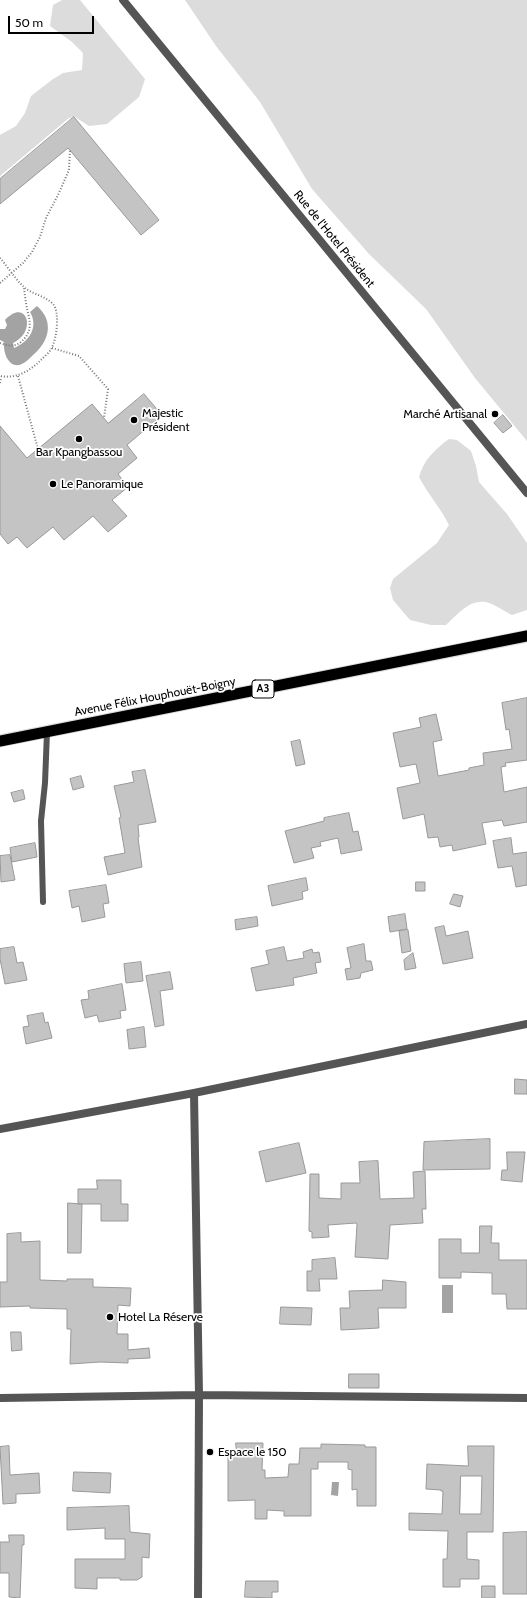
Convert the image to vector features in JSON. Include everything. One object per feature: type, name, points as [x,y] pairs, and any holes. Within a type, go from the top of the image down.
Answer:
[{"type":"highway","name":"Avenue Félix Houphouët-Boigny","points":[[0,741],[527,636]]},
{"type":"street","name":"Rue de l'Hotel Président","points":[[123,0],[527,493]]},
{"type":"street","points":[[0,1129],[194,1093],[527,1024]]},
{"type":"street","points":[[194,1093],[199,1395],[198,1598]]},
{"type":"street","points":[[0,1398],[199,1395],[527,1398]]},
{"type":"lane","points":[[43,902],[41,821],[45,783],[47,732]]},
{"type":"path","points":[[0,282],[24,263],[40,237],[46,218],[69,170],[70,150]]},
{"type":"path","points":[[0,258],[24,288],[45,298],[54,305],[57,319],[56,333],[52,348],[30,370],[18,376],[8,378],[1,377],[0,383]]},
{"type":"path","points":[[0,343],[13,345],[18,344],[28,334],[30,321],[24,288]]},
{"type":"path","points":[[52,348],[79,356],[108,390],[104,418]]},
{"type":"path","points":[[18,376],[38,449]]},
{"type":"shaded area","points":[[62,0],[80,0],[145,79],[139,97],[107,124],[89,126],[75,117],[69,118],[0,176],[0,135],[16,126],[25,113],[31,96],[63,73],[82,70],[83,53],[72,42],[50,26],[53,5]]},
{"type":"shaded area","points":[[185,0],[527,0],[527,441],[475,378],[426,309],[369,254],[312,189],[260,102],[216,46]]},
{"type":"shaded area","points":[[37,306],[43,312],[48,325],[46,338],[38,350],[25,363],[15,365],[9,361],[7,357],[4,349],[4,342],[0,340],[0,329],[5,329],[7,325],[5,320],[12,314],[19,312],[23,314],[26,318],[27,324],[21,338],[13,343],[14,348],[24,342],[28,338],[33,328],[33,318],[30,312]]},
{"type":"shaded area","points":[[449,439],[457,440],[471,451],[479,482],[507,514],[527,543],[527,610],[512,615],[489,603],[480,602],[469,605],[446,625],[431,625],[410,620],[393,600],[390,588],[393,579],[437,543],[449,525],[419,477],[423,466],[430,456]]},
{"type":"shaded area","points":[[442,1285],[453,1285],[453,1313],[442,1313]]},
{"type":"shaded area","points":[[332,1482],[339,1482],[338,1496],[331,1495]]},
{"type":"building","points":[[74,117],[159,220],[141,235],[68,148],[0,204],[0,179]]},
{"type":"building","points":[[144,394],[162,415],[127,445],[137,458],[118,474],[128,487],[112,500],[127,516],[108,532],[93,516],[64,540],[53,527],[27,548],[17,537],[8,544],[0,534],[0,426],[27,458],[92,404],[108,423]]},
{"type":"building","points":[[503,415],[512,426],[503,433],[494,423]]},
{"type":"building","points":[[527,698],[527,760],[505,763],[506,766],[501,767],[504,792],[527,787],[527,822],[504,826],[502,820],[482,823],[486,844],[453,851],[452,845],[440,847],[438,837],[428,838],[424,814],[403,819],[397,788],[420,783],[416,764],[400,767],[393,733],[421,727],[419,718],[436,714],[442,740],[433,742],[438,776],[469,770],[469,768],[484,765],[483,753],[512,749],[509,729],[506,730],[502,703]]},
{"type":"building","points":[[300,740],[305,764],[296,766],[291,742]]},
{"type":"building","points":[[145,770],[156,822],[138,825],[138,838],[142,867],[108,875],[104,857],[125,853],[119,818],[121,817],[114,786],[134,782],[132,772]]},
{"type":"building","points":[[81,776],[84,787],[73,790],[70,779]]},
{"type":"building","points":[[23,790],[25,799],[14,802],[11,793]]},
{"type":"building","points":[[349,813],[353,832],[358,831],[362,850],[341,854],[338,838],[320,842],[321,846],[311,848],[314,858],[294,863],[285,831],[324,821],[324,818]]},
{"type":"building","points":[[511,838],[513,854],[527,852],[527,885],[516,887],[512,866],[498,868],[493,841]]},
{"type":"building","points":[[35,843],[37,857],[12,862],[10,848]]},
{"type":"building","points":[[10,855],[15,880],[1,882],[0,856]]},
{"type":"building","points":[[306,878],[308,890],[302,892],[303,899],[272,906],[268,886]]},
{"type":"building","points":[[416,882],[425,882],[425,891],[416,891]]},
{"type":"building","points":[[106,885],[109,903],[103,904],[105,917],[82,922],[79,906],[72,908],[69,891]]},
{"type":"building","points":[[454,894],[463,896],[460,907],[450,904]]},
{"type":"building","points":[[405,914],[407,929],[390,932],[388,917]]},
{"type":"building","points":[[257,917],[258,926],[236,930],[235,920]]},
{"type":"building","points":[[444,926],[446,936],[468,931],[473,958],[443,964],[435,928]]},
{"type":"building","points":[[408,930],[411,951],[402,953],[399,931]]},
{"type":"building","points":[[364,944],[366,961],[371,961],[373,970],[361,973],[360,978],[347,980],[345,969],[351,968],[347,948]]},
{"type":"building","points":[[14,947],[17,963],[23,962],[27,980],[5,984],[0,959],[0,949]]},
{"type":"building","points":[[284,947],[287,961],[304,958],[303,952],[312,949],[313,953],[319,952],[321,962],[315,963],[317,973],[293,978],[294,985],[256,991],[251,968],[269,964],[266,951]]},
{"type":"building","points":[[413,953],[416,968],[405,970],[404,960]]},
{"type":"building","points":[[141,962],[143,981],[126,983],[124,964]]},
{"type":"building","points":[[170,972],[173,989],[160,991],[164,1025],[155,1027],[146,976]]},
{"type":"building","points":[[122,984],[126,1010],[120,1011],[121,1018],[99,1022],[97,1015],[85,1018],[81,1000],[89,999],[88,991]]},
{"type":"building","points":[[43,1013],[45,1023],[48,1022],[52,1038],[26,1044],[23,1027],[29,1026],[27,1016]]},
{"type":"building","points":[[144,1027],[146,1047],[129,1049],[127,1030]]},
{"type":"building","points":[[515,1079],[527,1080],[527,1094],[515,1094]]},
{"type":"building","points":[[490,1139],[490,1169],[423,1170],[424,1142]]},
{"type":"building","points":[[299,1143],[306,1173],[266,1182],[259,1152]]},
{"type":"building","points":[[507,1152],[525,1152],[522,1182],[501,1180],[502,1170],[507,1170]]},
{"type":"building","points":[[378,1161],[380,1199],[414,1198],[413,1172],[425,1171],[426,1209],[422,1209],[423,1223],[390,1225],[388,1259],[355,1257],[356,1223],[328,1225],[329,1237],[312,1238],[312,1232],[309,1231],[310,1174],[319,1174],[319,1198],[341,1199],[341,1183],[360,1183],[359,1162]]},
{"type":"building","points":[[97,1180],[121,1180],[121,1204],[128,1204],[128,1221],[101,1221],[101,1204],[78,1204],[78,1189],[97,1189]]},
{"type":"building","points":[[68,1203],[82,1204],[81,1253],[68,1253]]},
{"type":"building","points":[[480,1226],[492,1226],[491,1243],[499,1243],[499,1260],[527,1260],[527,1309],[507,1309],[506,1294],[492,1294],[492,1273],[461,1272],[461,1278],[439,1278],[439,1239],[461,1239],[461,1253],[479,1253]]},
{"type":"building","points":[[21,1233],[21,1242],[40,1241],[40,1280],[67,1281],[67,1279],[93,1279],[93,1287],[131,1288],[130,1306],[118,1305],[117,1334],[128,1334],[128,1350],[149,1348],[150,1358],[128,1359],[128,1363],[100,1362],[70,1364],[71,1329],[67,1329],[67,1309],[30,1308],[30,1306],[0,1307],[0,1282],[7,1282],[7,1234]]},
{"type":"building","points":[[335,1258],[337,1279],[319,1279],[320,1291],[307,1291],[307,1271],[312,1271],[312,1260]]},
{"type":"building","points":[[383,1280],[406,1282],[406,1308],[378,1308],[379,1328],[341,1330],[340,1308],[350,1308],[349,1291],[382,1290]]},
{"type":"building","points":[[281,1307],[312,1308],[311,1325],[280,1324]]},
{"type":"building","points":[[11,1332],[21,1332],[22,1350],[12,1351]]},
{"type":"building","points":[[349,1374],[379,1374],[379,1388],[349,1388]]},
{"type":"building","points":[[236,1443],[263,1443],[262,1470],[265,1470],[265,1478],[288,1477],[289,1464],[299,1464],[300,1448],[321,1448],[321,1444],[365,1445],[365,1447],[376,1447],[376,1506],[357,1506],[357,1489],[352,1490],[352,1470],[348,1469],[348,1462],[318,1462],[318,1469],[311,1469],[311,1516],[284,1516],[284,1511],[267,1510],[267,1519],[255,1519],[255,1500],[228,1501],[228,1450],[236,1450]]},
{"type":"building","points":[[9,1446],[10,1475],[39,1473],[40,1493],[16,1494],[16,1503],[3,1504],[0,1447]]},
{"type":"building","points":[[468,1446],[494,1446],[493,1532],[467,1532],[467,1559],[479,1560],[479,1579],[460,1579],[460,1587],[443,1587],[443,1559],[447,1559],[448,1531],[409,1530],[409,1513],[442,1514],[443,1491],[426,1489],[427,1464],[468,1466]],"holes":[[[461,1476],[482,1476],[481,1514],[460,1514]]]},
{"type":"building","points":[[74,1472],[111,1473],[110,1493],[73,1491]]},
{"type":"building","points":[[129,1506],[130,1532],[150,1534],[149,1558],[142,1557],[142,1577],[137,1580],[97,1578],[97,1589],[75,1588],[75,1559],[125,1559],[125,1539],[105,1539],[105,1528],[67,1530],[67,1508]]},
{"type":"building","points":[[527,1532],[527,1594],[503,1594],[503,1533]]},
{"type":"building","points":[[9,1535],[24,1535],[24,1545],[22,1545],[20,1598],[9,1597],[9,1573],[0,1573],[0,1542],[9,1542]]},
{"type":"building","points":[[246,1581],[278,1581],[278,1592],[272,1592],[272,1598],[245,1597]]},
{"type":"building","points":[[482,1586],[495,1586],[495,1598],[482,1598]]},
{"type":"place","name":"Marché Artisanal","points":[[495,414]]},
{"type":"place","name":"Majestic Président","points":[[134,420]]},
{"type":"place","name":"Bar Kpangbassou","points":[[79,439]]},
{"type":"place","name":"Le Panoramique","points":[[53,484]]},
{"type":"place","name":"Hotel La Réserve","points":[[110,1317]]},
{"type":"place","name":"Espace le 150","points":[[210,1452]]}]
